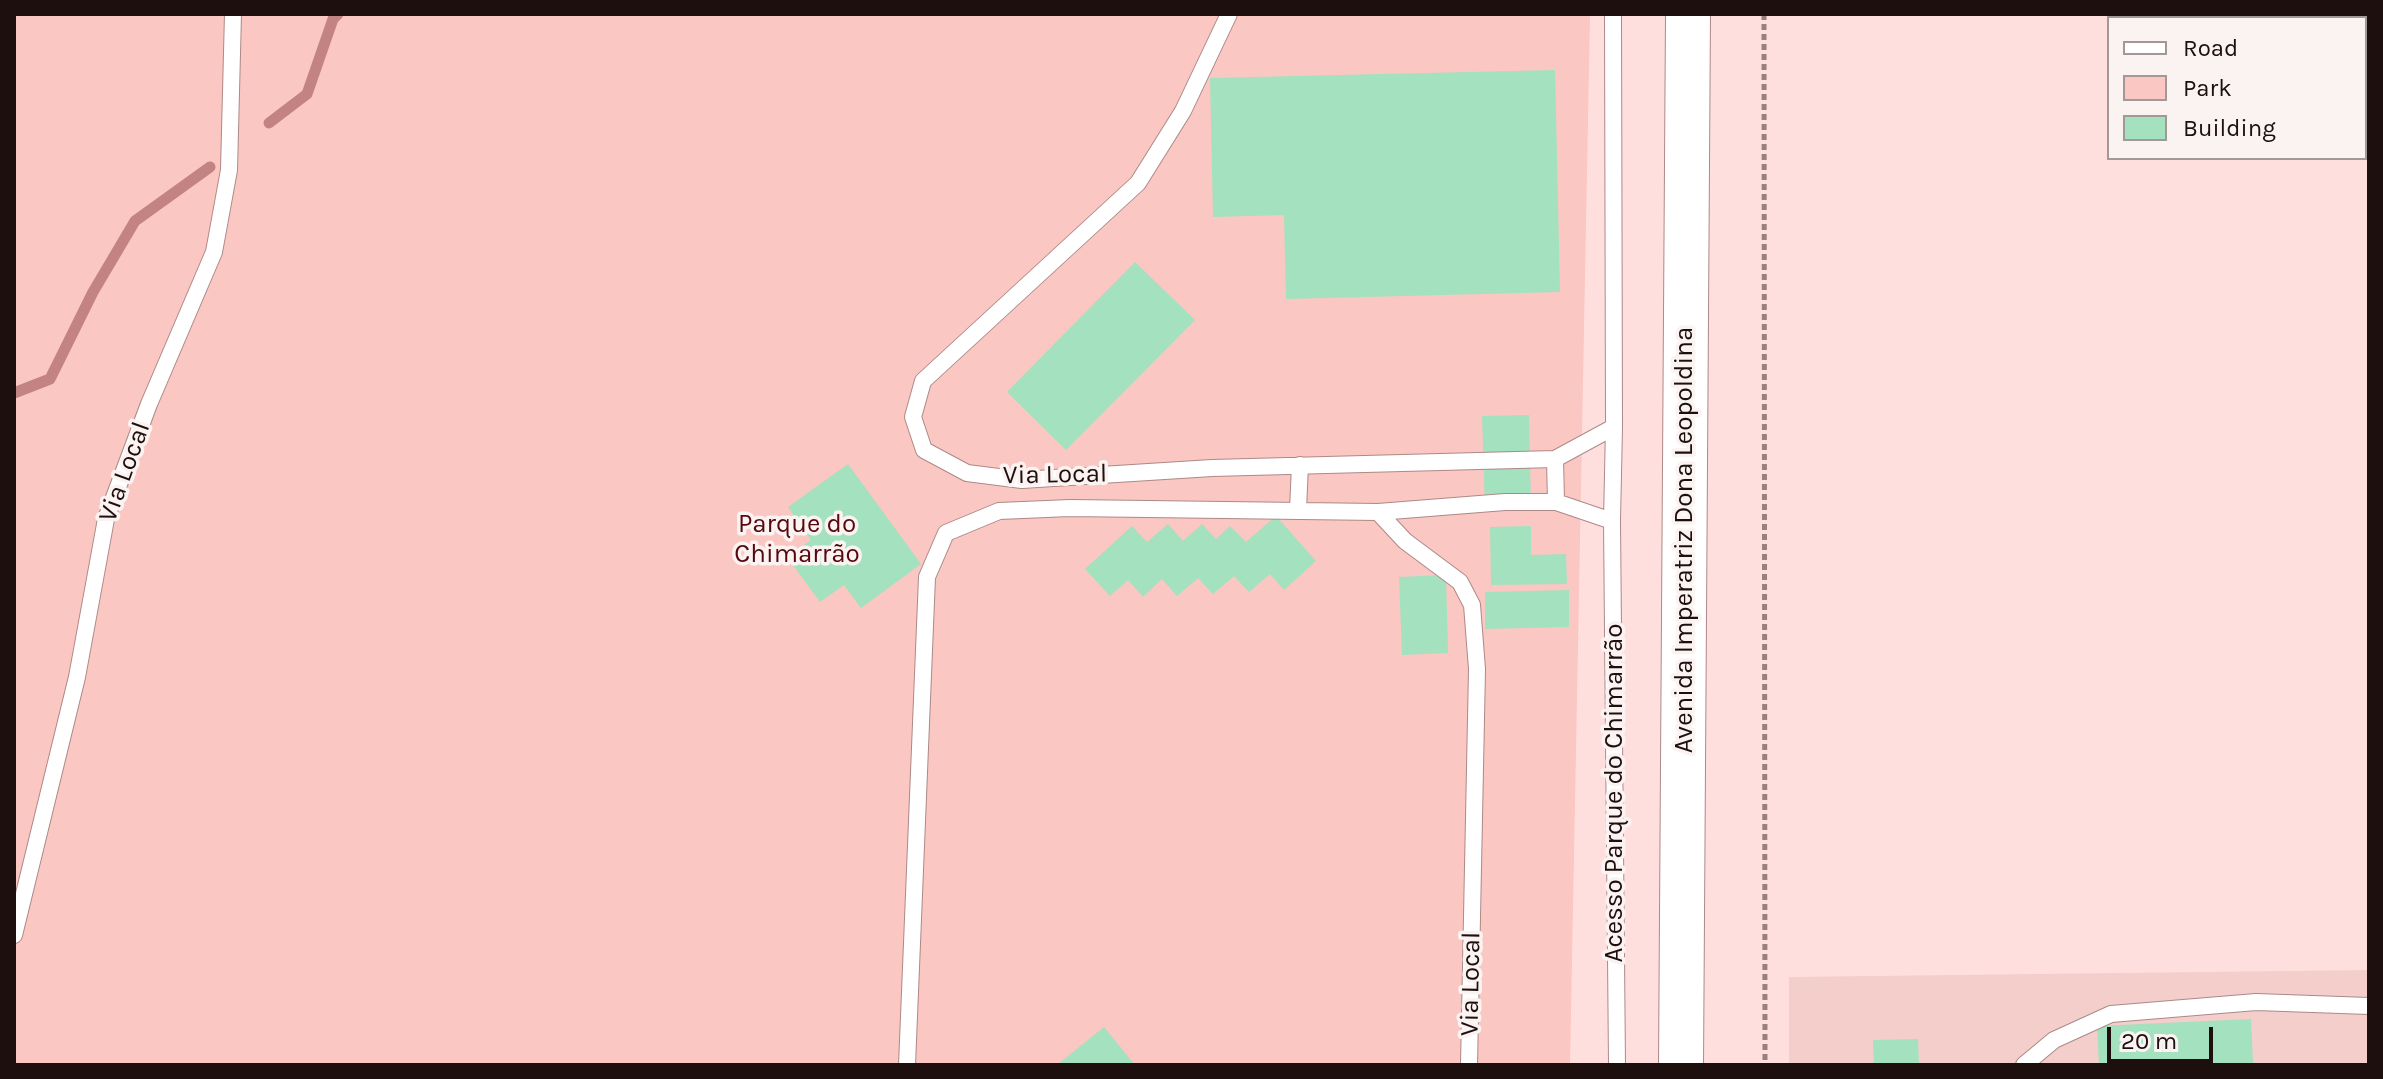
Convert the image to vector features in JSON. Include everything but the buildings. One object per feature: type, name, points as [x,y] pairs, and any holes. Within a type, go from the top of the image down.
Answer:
[{"type":"main road","name":"Avenida Imperatriz Dona Leopoldina","points":[[1681,1065],[1688,14]]},
{"type":"lane","name":"Via Local","points":[[14,935],[77,677],[106,519],[149,404],[214,252],[229,170],[233,14]]},
{"type":"lane","name":"Via Local","points":[[1229,14],[1183,111],[1138,183],[923,381],[913,417],[924,450],[967,473],[1022,480],[1145,471],[1555,459]]},
{"type":"lane","name":"Acesso Parque do Chimarrão","points":[[1613,14],[1612,521],[1617,1065]]},
{"type":"lane","points":[[1612,521],[1556,502],[1555,459],[1614,427]]},
{"type":"lane","points":[[1298,510],[1300,465]]},
{"type":"lane","points":[[1069,478],[1070,508]]},
{"type":"lane","name":"Via Local","points":[[907,1065],[927,577],[946,533],[999,511],[1070,508],[1378,512],[1505,502],[1556,502]]},
{"type":"lane","name":"Via Local","points":[[1378,512],[1405,541],[1460,582],[1472,605],[1477,669],[1469,1065]]},
{"type":"lane","points":[[2024,1065],[2054,1040],[2111,1014],[2256,1002],[2369,1006]]},
{"type":"path","points":[[1764,14],[1765,1065]]},
{"type":"shaded area","points":[[2369,970],[2369,1065],[1789,1065],[1789,977]]},
{"type":"green space","name":"Parque do Chimarrão","points":[[14,14],[1590,14],[1570,1065],[14,1065]]},
{"type":"waterway","points":[[269,123],[307,94],[333,19],[338,14]]},
{"type":"waterway","points":[[14,393],[50,379],[93,292],[135,221],[210,167]]}]
